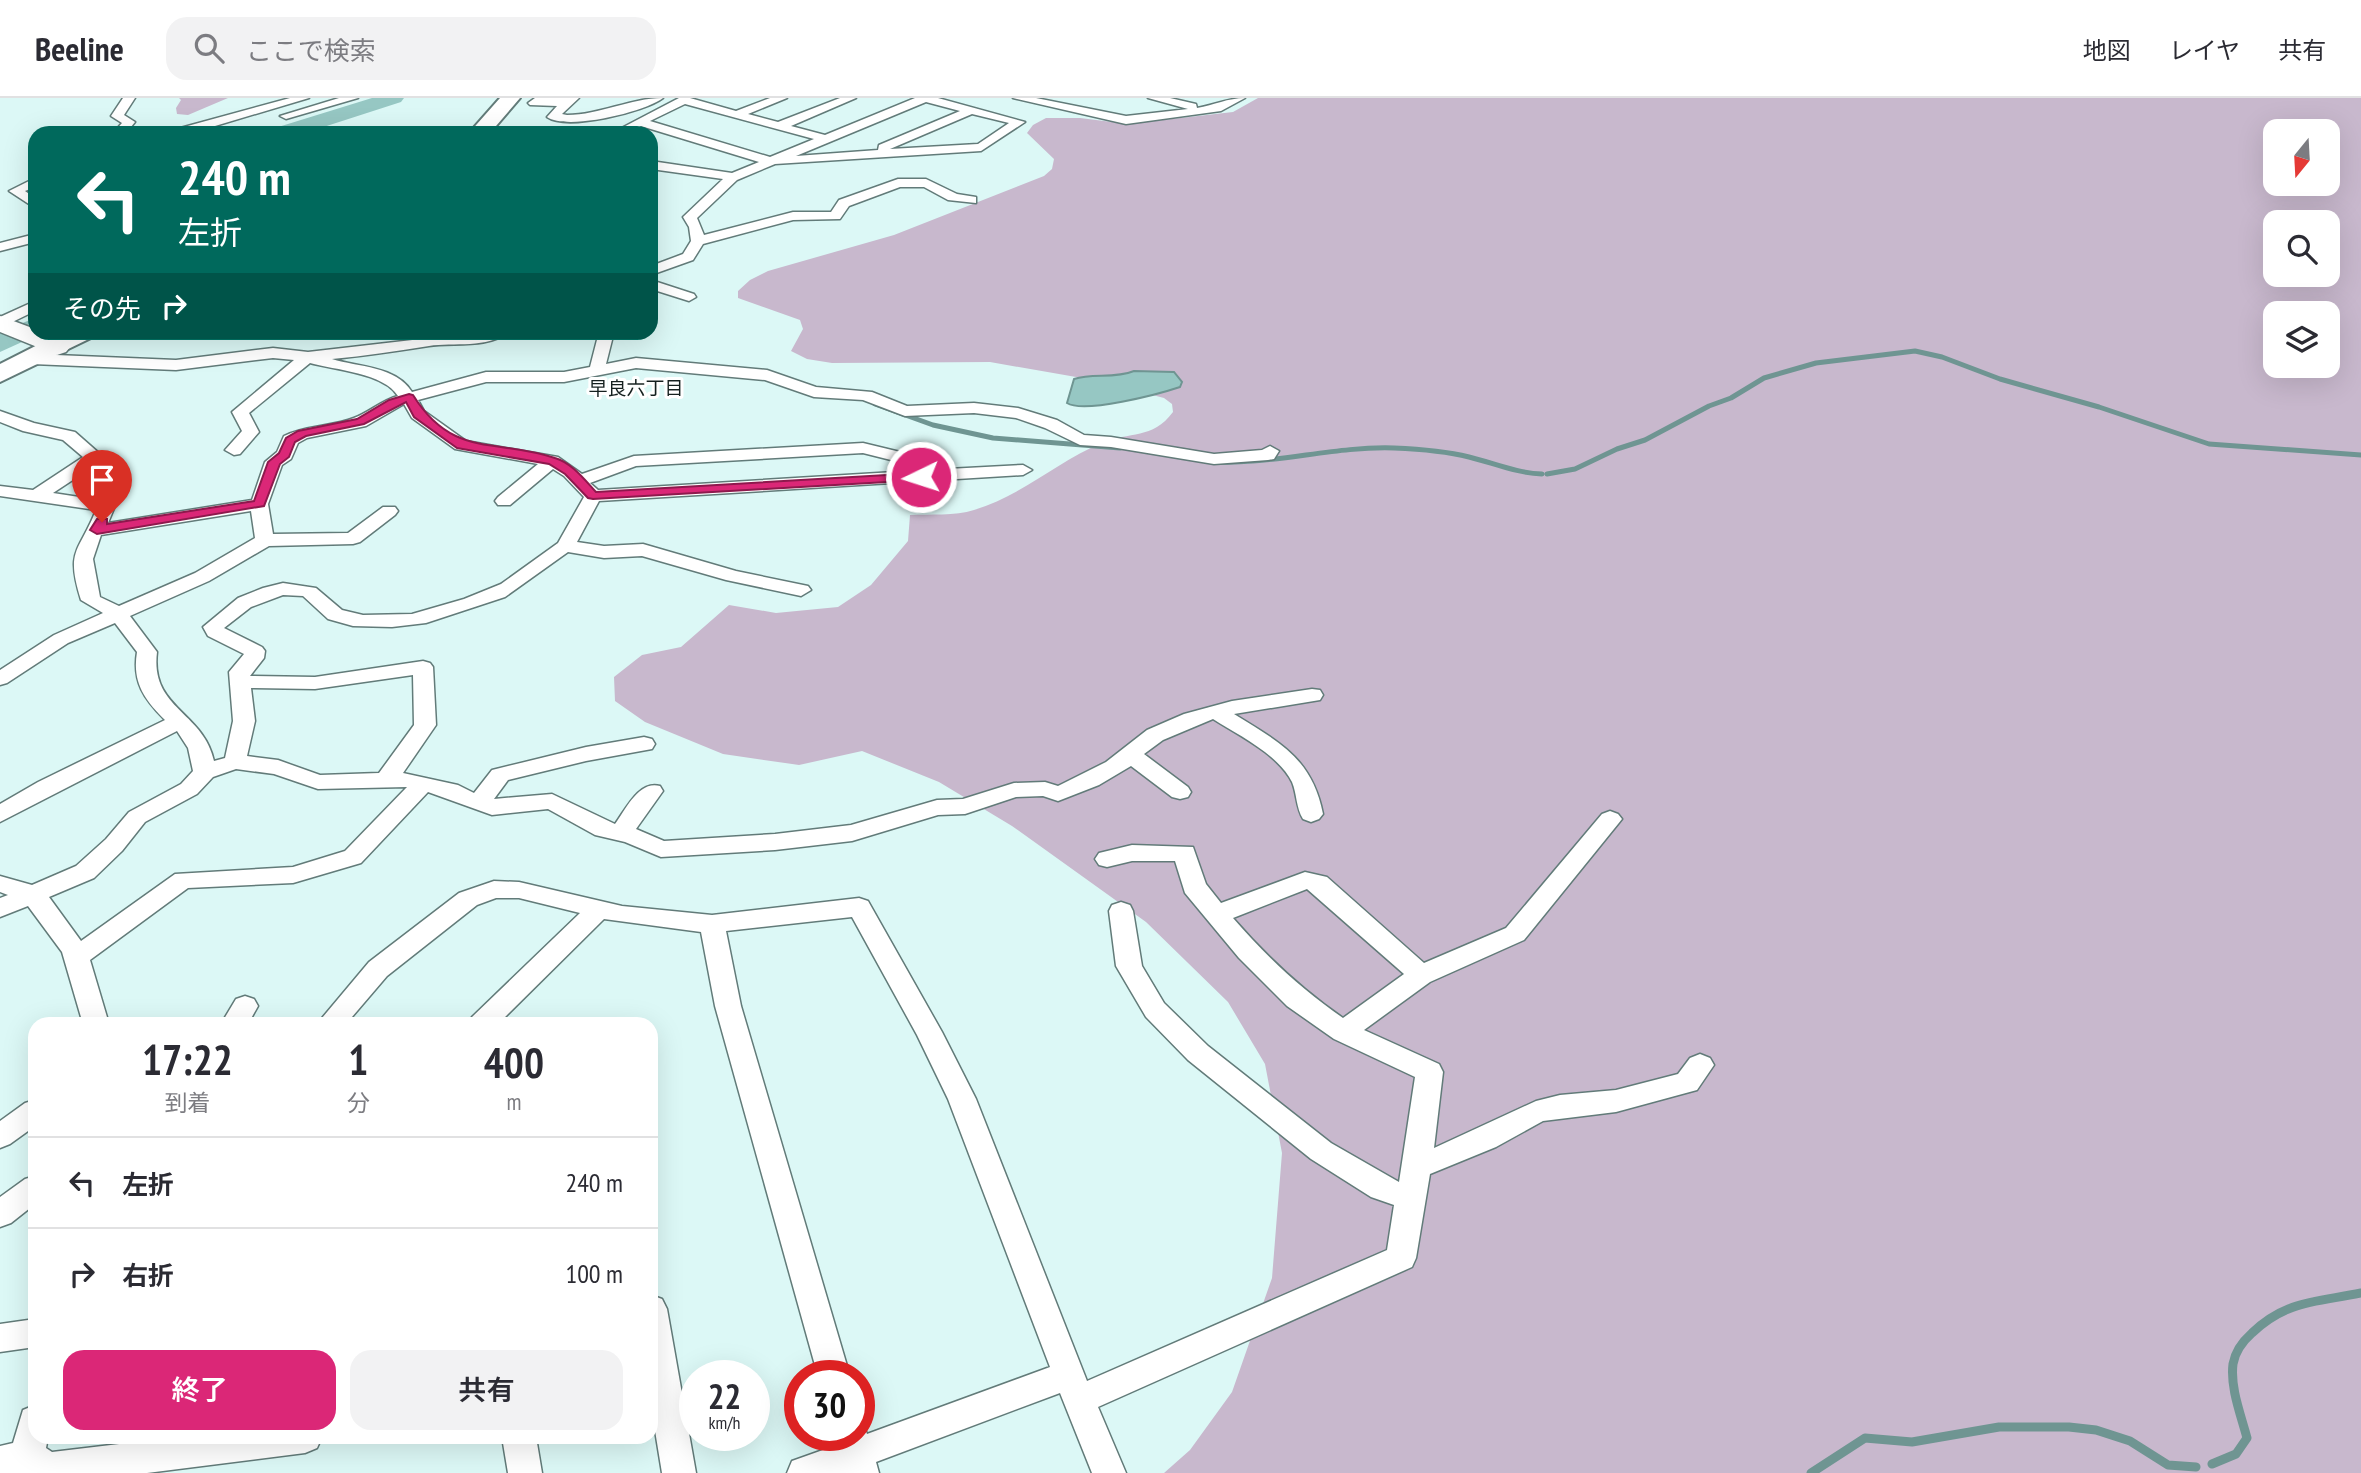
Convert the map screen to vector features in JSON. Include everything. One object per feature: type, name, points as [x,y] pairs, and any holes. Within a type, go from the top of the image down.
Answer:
[{"type":"highway","points":[[485,126],[510,98]]},
{"type":"highway","points":[[0,374],[68,340]]},
{"type":"main road","points":[[0,323],[28,334]]},
{"type":"main road","points":[[42,340],[57,346]]},
{"type":"street","points":[[125,126],[129,122],[117,116],[129,98]]},
{"type":"street","points":[[202,126],[303,98]]},
{"type":"street","points":[[278,119],[352,98]]},
{"type":"street","points":[[542,98],[534,103],[570,101]]},
{"type":"street","points":[[622,98],[652,100]]},
{"type":"street","points":[[632,126],[688,100],[710,98]]},
{"type":"street","points":[[737,114],[781,98]]},
{"type":"street","points":[[779,126],[850,98]]},
{"type":"street","points":[[658,127],[769,161],[981,147],[1019,122],[924,98],[769,161],[733,177],[690,217],[696,227],[698,241],[688,257],[658,276]]},
{"type":"street","points":[[1018,98],[1126,120],[1221,108],[1239,98]]},
{"type":"street","points":[[1154,98],[1208,110]]},
{"type":"street","points":[[570,101],[553,117],[593,117],[620,112],[652,100]]},
{"type":"street","points":[[688,100],[823,138]]},
{"type":"street","points":[[868,155],[971,110]]},
{"type":"street","points":[[640,122],[653,126]]},
{"type":"street","points":[[658,166],[733,177]]},
{"type":"street","points":[[698,241],[793,216],[835,216],[844,203],[898,183],[926,183],[953,197],[971,200]]},
{"type":"street","points":[[28,185],[15,191],[28,199]]},
{"type":"street","points":[[0,247],[28,240]]},
{"type":"street","points":[[658,284],[689,297]]},
{"type":"street","points":[[0,323],[28,309]]},
{"type":"street","points":[[32,359],[176,365],[255,353],[308,357],[454,340]]},
{"type":"street","points":[[597,370],[605,340]]},
{"type":"street","points":[[308,357],[337,366],[358,368],[393,382],[409,398],[418,414],[461,445],[561,464],[593,496]]},
{"type":"street","points":[[234,450],[251,432],[240,412],[308,357]]},
{"type":"street","points":[[265,540],[259,504],[274,462],[285,455],[290,440],[302,434],[360,422],[393,402],[497,375],[564,376],[636,363],[767,375],[814,392],[866,395],[905,411],[974,408],[1018,413],[1051,424],[1080,440],[1111,442],[1214,458],[1242,459],[1268,455],[1270,451]]},
{"type":"street","points":[[0,416],[29,427],[69,436],[94,458],[38,495]]},
{"type":"street","points":[[579,481],[635,461],[863,447],[919,462],[921,477]]},
{"type":"street","points":[[504,501],[552,461]]},
{"type":"street","points":[[593,496],[1023,470]]},
{"type":"street","points":[[0,491],[106,506],[97,530],[85,547],[84,581],[92,600],[118,613],[147,652],[143,666],[146,682],[198,744],[205,772]]},
{"type":"street","points":[[235,762],[244,721],[239,671],[254,657],[255,651],[215,632],[213,627],[228,612],[257,597],[282,590],[313,593],[327,610],[350,620],[403,621],[488,598],[510,587],[565,546],[593,496]]},
{"type":"street","points":[[97,530],[259,504]]},
{"type":"street","points":[[0,679],[61,639],[202,577],[265,540],[352,538],[389,511]]},
{"type":"street","points":[[565,546],[604,552],[643,550],[733,576],[801,590]]},
{"type":"street","points":[[240,682],[315,683],[423,667],[425,725],[387,779]]},
{"type":"street","points":[[0,908],[85,872],[114,845],[136,817],[189,789],[205,772],[235,762],[278,767],[318,782],[387,779],[424,783],[492,807],[552,801],[603,829],[621,832],[661,849],[775,842],[852,832],[937,808],[965,806],[1014,790],[1045,789],[1058,794],[1097,777],[1155,736],[1218,713],[1312,695]]},
{"type":"street","points":[[1218,713],[1294,768],[1303,783],[1311,814]]},
{"type":"street","points":[[0,814],[46,787],[178,722]]},
{"type":"street","points":[[476,803],[500,775],[586,754],[644,744]]},
{"type":"street","points":[[1129,755],[1159,774],[1180,792]]},
{"type":"street","points":[[76,957],[184,880],[293,876],[353,857],[424,783]]},
{"type":"street","points":[[621,832],[652,791]]},
{"type":"street","points":[[1343,1032],[1421,975],[1515,934],[1611,819]]},
{"type":"street","points":[[804,1473],[856,1454],[1074,1388],[1401,1258],[1418,1163],[1429,1072],[1343,1032],[1297,999],[1248,952],[1194,887],[1185,853],[1132,853],[1107,859]]},
{"type":"street","points":[[1218,914],[1305,880],[1318,883],[1421,975]]},
{"type":"street","points":[[0,884],[31,893],[48,912],[76,957],[94,1017]]},
{"type":"street","points":[[336,1017],[378,969],[468,899],[494,889],[519,891],[599,910],[712,924],[859,907],[929,1032],[962,1099],[1000,1202],[1109,1473]]},
{"type":"street","points":[[488,1017],[599,910]]},
{"type":"street","points":[[1121,911],[1129,966],[1155,1010],[1198,1053],[1321,1151],[1381,1188],[1410,1198]]},
{"type":"street","points":[[712,924],[728,1006],[829,1360]]},
{"type":"street","points":[[1418,1163],[1428,1163],[1486,1139],[1536,1112],[1560,1106],[1616,1101],[1687,1082],[1700,1065]]},
{"type":"street","points":[[0,1136],[28,1116]]},
{"type":"street","points":[[0,1214],[28,1193]]},
{"type":"street","points":[[0,1338],[28,1334]]},
{"type":"street","points":[[658,1350],[679,1473]]},
{"type":"street","points":[[33,1444],[31,1465],[236,1444]]},
{"type":"street","points":[[520,1444],[525,1473]]},
{"type":"shaded area","points":[[179,98],[228,98],[188,115],[177,114],[176,108],[181,100]]},
{"type":"shaded area","points":[[1258,98],[2361,98],[2361,1473],[1164,1473],[1190,1450],[1232,1392],[1272,1278],[1282,1153],[1265,1064],[1228,1002],[1146,922],[1012,826],[939,782],[862,751],[799,765],[723,754],[645,722],[615,701],[614,677],[642,655],[681,647],[729,605],[776,613],[838,607],[871,585],[908,541],[910,515],[959,513],[992,504],[1086,450],[1112,439],[1149,431],[1165,421],[1173,412],[1172,404],[1164,398],[1099,381],[990,362],[832,363],[807,359],[791,351],[803,329],[800,320],[738,298],[738,291],[750,280],[768,271],[894,235],[1044,176],[1052,169],[1054,159],[1027,133],[1033,125],[1046,118],[1080,118],[1128,124],[1233,112]]},
{"type":"water","points":[[1134,371],[1174,372],[1182,382],[1180,387],[1122,402],[1089,406],[1067,403],[1074,379]]},
{"type":"waterway","points":[[305,126],[394,98]]},
{"type":"waterway","points":[[0,343],[28,329]]},
{"type":"waterway","points":[[1547,474],[1575,469],[1617,449],[1645,440],[1709,406],[1731,398],[1764,378],[1816,363],[1915,351],[1942,357],[2000,379],[2099,407],[2209,444],[2361,455]]},
{"type":"waterway","points":[[875,404],[933,425],[993,438],[1120,448]]},
{"type":"waterway","points":[[1218,462],[1394,448],[1451,453],[1514,470],[1542,474]]},
{"type":"waterway","points":[[2212,1464],[2236,1454],[2247,1438],[2232,1373],[2236,1355],[2246,1340],[2265,1322],[2290,1308],[2361,1293]]},
{"type":"waterway","points":[[1811,1473],[1865,1438],[1912,1442],[1999,1427],[2069,1427],[2096,1430],[2130,1441],[2168,1465],[2196,1467]]},
{"type":"district","name":"早良六丁目","points":[[636,388]]},
{"type":"route","points":[[102,522],[97,530],[259,504],[274,462],[285,455],[290,440],[302,434],[360,422],[393,402],[409,398],[418,414],[461,445],[470,449],[541,458],[561,464],[593,496],[921,477]]}]
